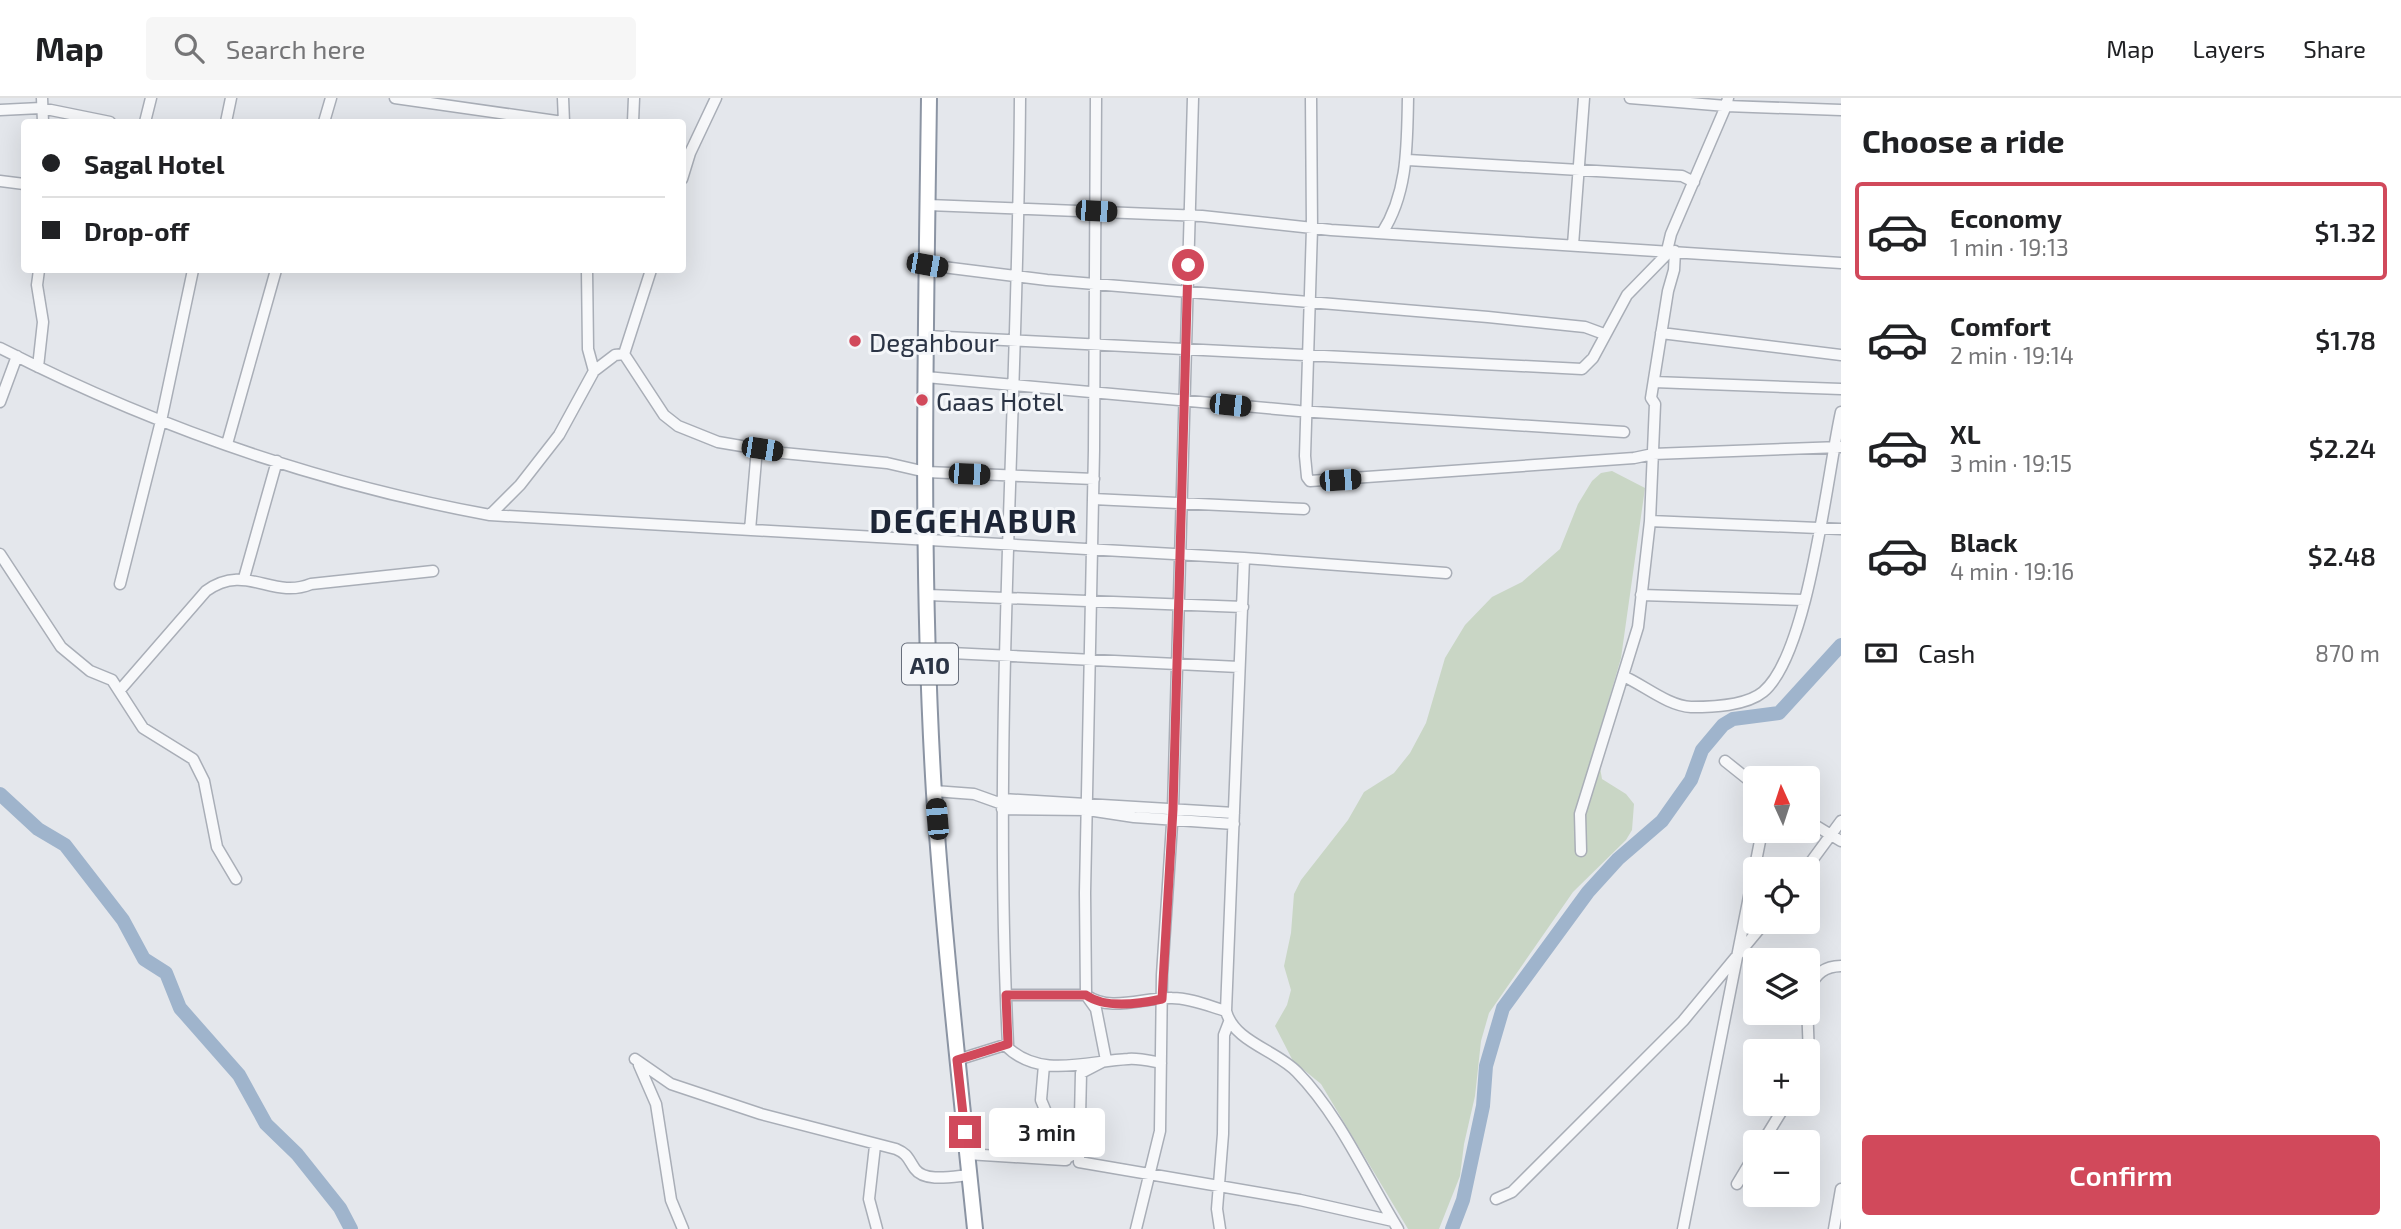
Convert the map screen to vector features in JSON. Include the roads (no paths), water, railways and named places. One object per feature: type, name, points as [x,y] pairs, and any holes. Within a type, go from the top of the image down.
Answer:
[{"type":"highway","name":"A10","points":[[929,98],[926,541],[934,791],[957,1060],[975,1229]]},
{"type":"street","points":[[146,119],[151,98]]},
{"type":"street","points":[[227,119],[231,98]]},
{"type":"street","points":[[325,119],[331,98]]},
{"type":"street","points":[[395,98],[438,102],[525,119]]},
{"type":"street","points":[[564,98],[564,119]]},
{"type":"street","points":[[633,119],[634,98]]},
{"type":"street","points":[[686,152],[716,98]]},
{"type":"street","points":[[957,1060],[1008,1044],[1002,804],[1020,207],[1020,98]]},
{"type":"street","points":[[1096,98],[1095,391],[1086,995],[1096,1009],[1106,1060]]},
{"type":"street","points":[[1136,1229],[1160,1131],[1162,999],[1173,815],[1178,555],[1193,98]]},
{"type":"street","points":[[1311,98],[1312,228],[1307,477],[1316,481],[1653,454],[1837,447]]},
{"type":"street","points":[[1382,233],[1391,219],[1408,160],[1408,98]]},
{"type":"street","points":[[1573,245],[1584,98]]},
{"type":"street","points":[[1630,98],[1841,110]]},
{"type":"street","points":[[926,336],[1571,371],[1582,369],[1590,363],[1627,295],[1670,251],[1693,182],[1727,102]]},
{"type":"street","points":[[0,110],[42,103],[99,119]]},
{"type":"street","points":[[1408,160],[1682,176],[1693,182]]},
{"type":"street","points":[[0,181],[21,184]]},
{"type":"street","points":[[928,205],[1190,216],[1312,228],[1841,263]]},
{"type":"street","points":[[1581,851],[1580,814],[1638,627],[1650,521],[1655,404],[1651,398],[1676,262],[1670,251]]},
{"type":"street","points":[[927,265],[1018,277],[1310,300],[1584,327],[1604,334]]},
{"type":"street","points":[[38,367],[43,322],[37,285],[39,273]]},
{"type":"street","points":[[120,584],[161,421],[191,273]]},
{"type":"street","points":[[227,444],[275,273]]},
{"type":"street","points":[[587,273],[588,349],[594,371]]},
{"type":"street","points":[[650,273],[624,354],[653,403],[671,421],[718,442],[887,463],[926,472],[1094,479]]},
{"type":"street","points":[[1661,333],[1841,355]]},
{"type":"street","points":[[0,348],[161,421],[227,444],[398,498],[490,515],[1244,558],[1446,573]]},
{"type":"street","points":[[490,515],[520,485],[559,435],[594,371],[615,355],[624,354]]},
{"type":"street","points":[[0,402],[17,356]]},
{"type":"street","points":[[926,377],[1015,383],[1307,412],[1624,432]]},
{"type":"street","points":[[1654,382],[1841,389]]},
{"type":"street","points":[[1623,676],[1689,707],[1745,702],[1762,693],[1778,675],[1788,655],[1804,600],[1837,447],[1841,412]]},
{"type":"street","points":[[750,530],[757,448]]},
{"type":"street","points":[[244,578],[277,461]]},
{"type":"street","points":[[1093,499],[1304,509]]},
{"type":"street","points":[[1650,521],[1841,529]]},
{"type":"street","points":[[0,554],[61,647],[90,671],[112,680],[143,728],[180,750],[199,769],[217,847],[236,879]]},
{"type":"street","points":[[1220,1229],[1217,1209],[1223,1134],[1224,1035],[1229,1022],[1226,1011],[1244,558]]},
{"type":"street","points":[[120,690],[206,591],[224,581],[244,578],[295,589],[310,584],[433,571]]},
{"type":"street","points":[[928,594],[1091,603],[1242,607]]},
{"type":"street","points":[[1641,595],[1804,600]]},
{"type":"street","points":[[930,652],[1239,667]]},
{"type":"street","points":[[1725,761],[1743,775]]},
{"type":"street","points":[[934,791],[974,794],[1002,804],[1088,807],[1234,818]]},
{"type":"street","points":[[1818,857],[1836,838],[1841,821]]},
{"type":"street","points":[[1820,828],[1836,838]]},
{"type":"street","points":[[1684,1229],[1759,844]]},
{"type":"street","points":[[1496,1199],[1512,1192],[1684,1021],[1756,934]]},
{"type":"street","points":[[1809,1039],[1810,988],[1816,974],[1829,967],[1841,966]]},
{"type":"street","points":[[1006,995],[1086,995],[1095,1002],[1142,1003],[1181,998],[1226,1011]]},
{"type":"street","points":[[1229,1022],[1296,1071],[1321,1099],[1395,1225]]},
{"type":"street","points":[[1005,1045],[1016,1056],[1044,1065],[1065,1067],[1106,1060],[1135,1059],[1161,1063]]},
{"type":"street","points":[[683,1229],[671,1200],[656,1104],[644,1070],[635,1059],[671,1084],[761,1114],[906,1154],[919,1174],[928,1177],[970,1175]]},
{"type":"street","points":[[1106,1060],[1081,1073],[1077,1152],[1079,1162],[1218,1185],[1395,1225]]},
{"type":"street","points":[[1044,1065],[1041,1100],[1066,1160]]},
{"type":"street","points":[[875,1146],[869,1199],[877,1229]]},
{"type":"street","points":[[967,1154],[1066,1160],[1077,1152]]},
{"type":"street","points":[[1737,1184],[1743,1174]]},
{"type":"street","points":[[1834,1229],[1841,1189]]},
{"type":"waterway","points":[[1452,1229],[1463,1200],[1483,1106],[1486,1066],[1503,1008],[1588,892],[1618,859],[1662,821],[1691,780],[1702,750],[1723,725],[1733,719],[1779,713],[1841,645]]},
{"type":"waterway","points":[[0,794],[38,829],[65,845],[123,920],[144,959],[166,973],[180,1008],[239,1075],[266,1124],[297,1154],[340,1208],[351,1229]]},
{"type":"place","name":"Degahbour","points":[[855,341]]},
{"type":"place","name":"Gaas Hotel","points":[[922,400]]},
{"type":"district","name":"DEGEHABUR","points":[[974,520]]}]
